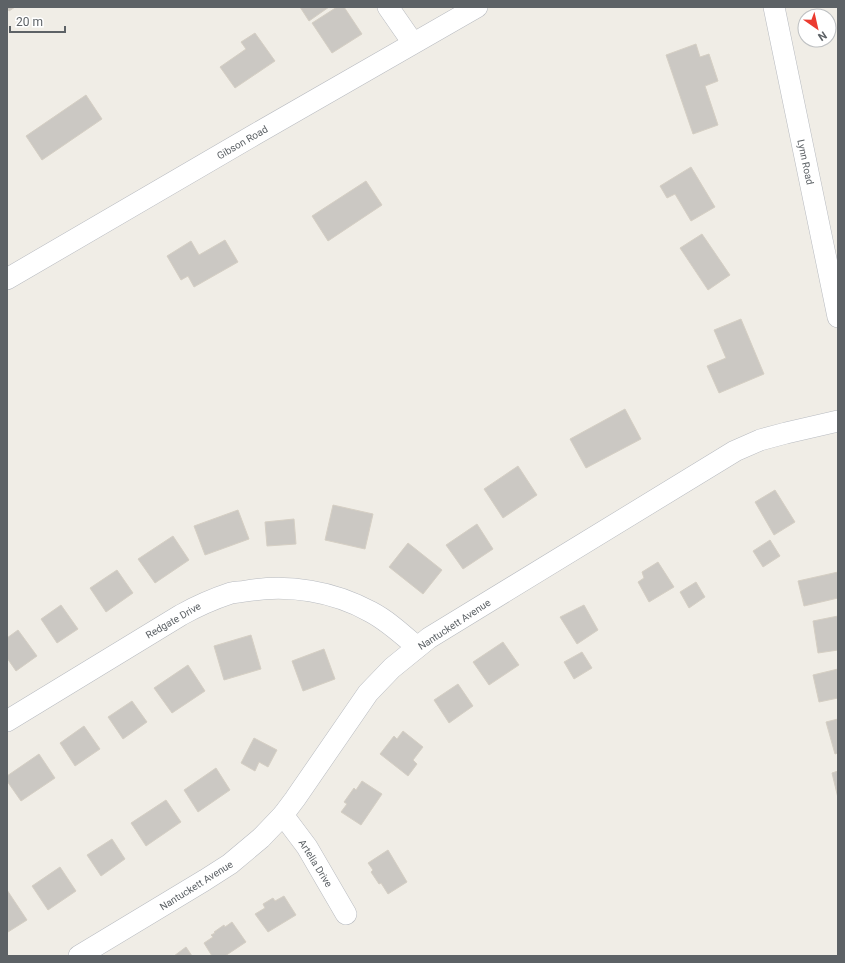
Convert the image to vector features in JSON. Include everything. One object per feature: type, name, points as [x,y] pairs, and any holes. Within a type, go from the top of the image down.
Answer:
[{"type":"street","points":[[388,7],[413,43]]},
{"type":"street","name":"Gibson Road","points":[[7,279],[477,7]]},
{"type":"street","name":"Lynn Road","points":[[774,7],[838,317]]},
{"type":"street","name":"Nantuckett Avenue","points":[[79,956],[230,864],[261,838],[295,798],[368,693],[392,668],[416,647],[735,451],[767,438],[838,421]]},
{"type":"street","name":"Redgate Drive","points":[[7,721],[181,615],[204,603],[233,593],[262,588],[292,588],[318,592],[344,599],[371,612],[396,629],[416,647]]},
{"type":"street","name":"Artelia Drive","points":[[282,815],[307,847],[346,914]]},
{"type":"building","points":[[7,7],[15,7],[9,11]]},
{"type":"building","points":[[300,7],[329,7],[309,21]]},
{"type":"building","points":[[337,7],[344,7],[362,34],[332,53],[312,23]]},
{"type":"building","points":[[255,33],[275,61],[235,88],[220,67],[246,49],[241,42]]},
{"type":"building","points":[[696,44],[700,57],[709,54],[718,81],[705,86],[718,125],[693,134],[666,55]]},
{"type":"building","points":[[86,95],[102,119],[42,160],[26,136]]},
{"type":"building","points":[[691,167],[715,207],[691,221],[675,194],[667,198],[660,186]]},
{"type":"building","points":[[366,181],[382,205],[328,241],[312,216]]},
{"type":"building","points":[[702,234],[730,275],[708,290],[680,248]]},
{"type":"building","points":[[225,240],[238,262],[194,287],[188,276],[181,280],[167,256],[191,241],[199,255]]},
{"type":"building","points":[[741,319],[764,374],[719,393],[707,366],[726,358],[714,330]]},
{"type":"building","points":[[625,409],[641,439],[586,468],[570,439]]},
{"type":"building","points":[[518,466],[537,495],[503,518],[484,489]]},
{"type":"building","points":[[775,490],[795,522],[774,535],[755,502]]},
{"type":"building","points":[[333,505],[373,514],[365,549],[325,540]]},
{"type":"building","points":[[238,510],[249,539],[205,555],[194,526]]},
{"type":"building","points":[[294,519],[296,544],[267,546],[265,522]]},
{"type":"building","points":[[477,524],[493,549],[463,569],[446,545]]},
{"type":"building","points":[[173,536],[189,560],[155,583],[138,559]]},
{"type":"building","points":[[770,540],[780,556],[763,567],[753,551]]},
{"type":"building","points":[[408,543],[442,570],[423,594],[389,567]]},
{"type":"building","points":[[658,562],[674,587],[649,602],[638,582],[644,578],[642,572]]},
{"type":"building","points":[[117,570],[133,593],[106,612],[90,588]]},
{"type":"building","points":[[838,572],[838,598],[804,606],[798,581]]},
{"type":"building","points":[[696,582],[705,597],[689,608],[680,592]]},
{"type":"building","points":[[61,605],[78,629],[57,643],[41,619]]},
{"type":"building","points":[[584,605],[598,630],[577,644],[560,617]]},
{"type":"building","points":[[838,616],[838,650],[818,653],[813,621]]},
{"type":"building","points":[[18,630],[37,656],[16,671],[7,658],[7,638]]},
{"type":"building","points":[[251,635],[261,669],[224,680],[214,646]]},
{"type":"building","points":[[503,642],[519,665],[489,685],[473,662]]},
{"type":"building","points":[[324,649],[335,679],[303,691],[292,661]]},
{"type":"building","points":[[582,652],[592,668],[574,679],[564,662]]},
{"type":"building","points":[[188,665],[205,691],[172,713],[154,688]]},
{"type":"building","points":[[838,669],[838,698],[819,702],[813,675]]},
{"type":"building","points":[[458,684],[473,706],[449,723],[434,700]]},
{"type":"building","points":[[132,701],[147,722],[123,739],[108,717]]},
{"type":"building","points":[[838,719],[838,753],[835,754],[826,722]]},
{"type":"building","points":[[84,726],[100,749],[75,766],[60,743]]},
{"type":"building","points":[[403,731],[423,747],[413,760],[417,764],[408,776],[380,754],[394,736],[397,739]]},
{"type":"building","points":[[254,738],[277,750],[268,767],[259,762],[255,771],[241,763]]},
{"type":"building","points":[[39,754],[55,778],[21,801],[7,781],[7,776]]},
{"type":"building","points":[[216,768],[230,790],[198,812],[184,790]]},
{"type":"building","points":[[838,771],[838,798],[832,773]]},
{"type":"building","points":[[362,781],[382,794],[361,825],[341,812],[347,804],[344,802],[354,788],[356,790]]},
{"type":"building","points":[[166,800],[181,822],[146,846],[131,823]]},
{"type":"building","points":[[112,839],[125,859],[101,876],[87,855]]},
{"type":"building","points":[[388,850],[407,882],[388,894],[371,872],[373,870],[368,863]]},
{"type":"building","points":[[60,867],[76,891],[48,910],[32,886]]},
{"type":"building","points":[[7,890],[27,920],[8,932],[7,930]]},
{"type":"building","points":[[284,896],[296,915],[268,932],[255,914],[265,908],[263,904],[273,898],[275,901]]},
{"type":"building","points":[[232,922],[246,942],[225,956],[212,956],[204,943],[213,937],[211,935],[215,933],[214,932],[224,925],[225,927]]},
{"type":"building","points":[[186,947],[192,956],[174,956]]}]
